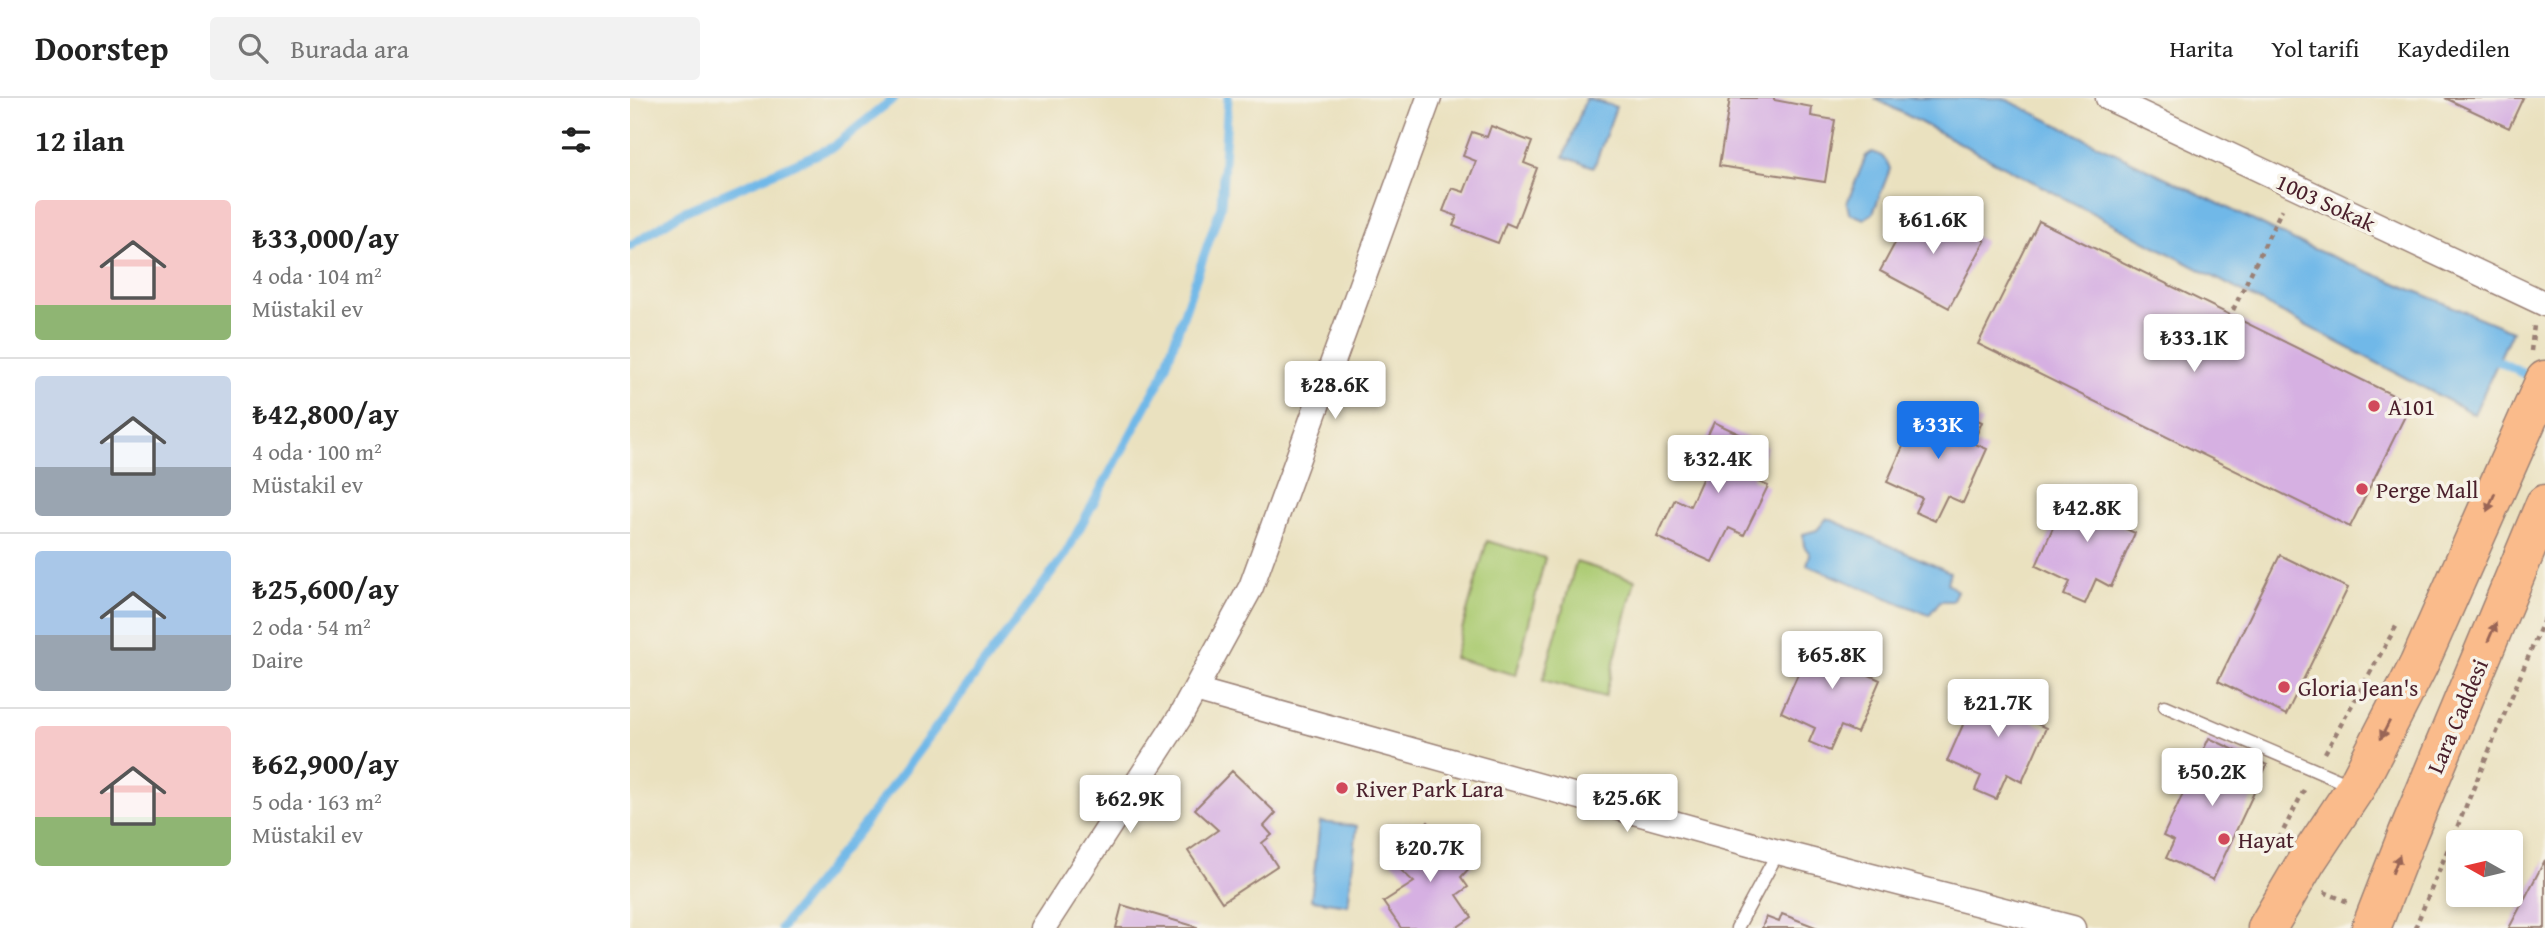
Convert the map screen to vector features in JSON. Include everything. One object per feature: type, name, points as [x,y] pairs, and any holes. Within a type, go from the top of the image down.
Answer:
[{"type":"main road","points":[[2267,928],[2295,880],[2356,788],[2419,664],[2545,380]]},
{"type":"main road","name":"Lara Caddesi","points":[[2374,921],[2545,504]]},
{"type":"street","points":[[1043,928],[1180,717],[1251,587],[1429,98]]},
{"type":"street","name":"1003 Sokak","points":[[2108,98],[2545,304]]},
{"type":"street","points":[[1195,690],[1778,852],[2073,928]]},
{"type":"lane","points":[[2165,706],[2356,788]]},
{"type":"lane","points":[[1737,928],[1778,852]]},
{"type":"path","points":[[2233,310],[2276,225]]},
{"type":"path","points":[[2415,928],[2545,617]]},
{"type":"path","points":[[2278,842],[2287,820],[2401,618]]},
{"type":"path","points":[[2295,880],[2374,921]]},
{"type":"green space","points":[[1487,541],[1545,558],[1516,675],[1454,658]]},
{"type":"green space","points":[[1576,562],[1635,580],[1605,697],[1543,680]]},
{"type":"water","points":[[1586,98],[1616,107],[1594,167],[1564,157]]},
{"type":"water","points":[[1874,98],[2003,98],[2299,243],[2512,331],[2474,414]]},
{"type":"water","points":[[1872,152],[1884,158],[1890,169],[1873,213],[1864,219],[1849,213],[1847,203],[1866,156]]},
{"type":"water","points":[[1827,518],[1950,572],[1947,583],[1957,591],[1952,601],[1940,601],[1929,615],[1807,565],[1810,554],[1804,546],[1803,534],[1817,530]]},
{"type":"water","points":[[1320,822],[1357,826],[1348,905],[1311,900]]},
{"type":"building","points":[[1730,98],[1774,98],[1812,107],[1811,116],[1835,120],[1825,182],[1719,166]]},
{"type":"building","points":[[2445,98],[2523,98],[2509,128]]},
{"type":"building","points":[[1491,126],[1532,142],[1524,163],[1537,168],[1515,227],[1506,223],[1498,243],[1453,226],[1457,216],[1443,211],[1452,188],[1464,192],[1476,161],[1463,156],[1472,132],[1487,137]]},
{"type":"building","points":[[1916,204],[1985,241],[1949,308],[1880,271]]},
{"type":"building","points":[[2039,221],[2411,404],[2350,527],[1978,344]]},
{"type":"building","points":[[1920,408],[1957,424],[1962,413],[1982,422],[1973,443],[1987,449],[1963,503],[1947,496],[1935,521],[1915,512],[1922,498],[1887,482]]},
{"type":"building","points":[[1714,422],[1767,447],[1752,479],[1768,486],[1744,535],[1729,528],[1712,562],[1657,537],[1675,499],[1690,506],[1708,466],[1696,460]]},
{"type":"building","points":[[2069,491],[2106,508],[2111,496],[2131,505],[2122,527],[2135,533],[2111,587],[2096,579],[2085,604],[2064,595],[2070,582],[2036,566]]},
{"type":"building","points":[[2280,555],[2348,588],[2286,715],[2218,681]]},
{"type":"building","points":[[1814,638],[1851,654],[1856,642],[1876,651],[1867,674],[1880,680],[1857,733],[1841,726],[1830,751],[1809,742],[1815,728],[1781,712]]},
{"type":"building","points":[[1980,686],[2017,703],[2022,691],[2042,700],[2033,722],[2046,728],[2022,782],[2007,774],[1996,799],[1975,790],[1981,776],[1947,761]]},
{"type":"building","points":[[2209,738],[2267,765],[2213,880],[2166,858],[2174,841],[2163,836]]},
{"type":"building","points":[[1232,771],[1276,813],[1264,826],[1272,835],[1262,843],[1277,866],[1222,902],[1188,851],[1218,830],[1195,809]]},
{"type":"building","points":[[1428,822],[1472,865],[1461,877],[1468,887],[1457,895],[1472,917],[1456,928],[1401,928],[1383,902],[1414,882],[1391,861]]},
{"type":"building","points":[[2545,860],[2545,928],[2509,928],[2520,907],[2524,906],[2524,900]]},
{"type":"building","points":[[1122,905],[1197,927],[1197,928],[1116,928]]},
{"type":"building","points":[[1782,914],[1818,928],[1762,928],[1766,917],[1779,922]]},
{"type":"waterway","points":[[630,246],[683,212],[833,147],[894,98]]},
{"type":"waterway","points":[[781,928],[864,824],[1065,555],[1162,377],[1221,206],[1228,98]]},
{"type":"waterway","points":[[2490,357],[2534,379]]},
{"type":"place","name":"A101","points":[[2374,406]]},
{"type":"place","name":"Perge Mall","points":[[2362,489]]},
{"type":"place","name":"Gloria Jean's","points":[[2284,687]]},
{"type":"place","name":"River Park Lara","points":[[1342,788]]},
{"type":"place","name":"Hayat","points":[[2224,839]]}]
